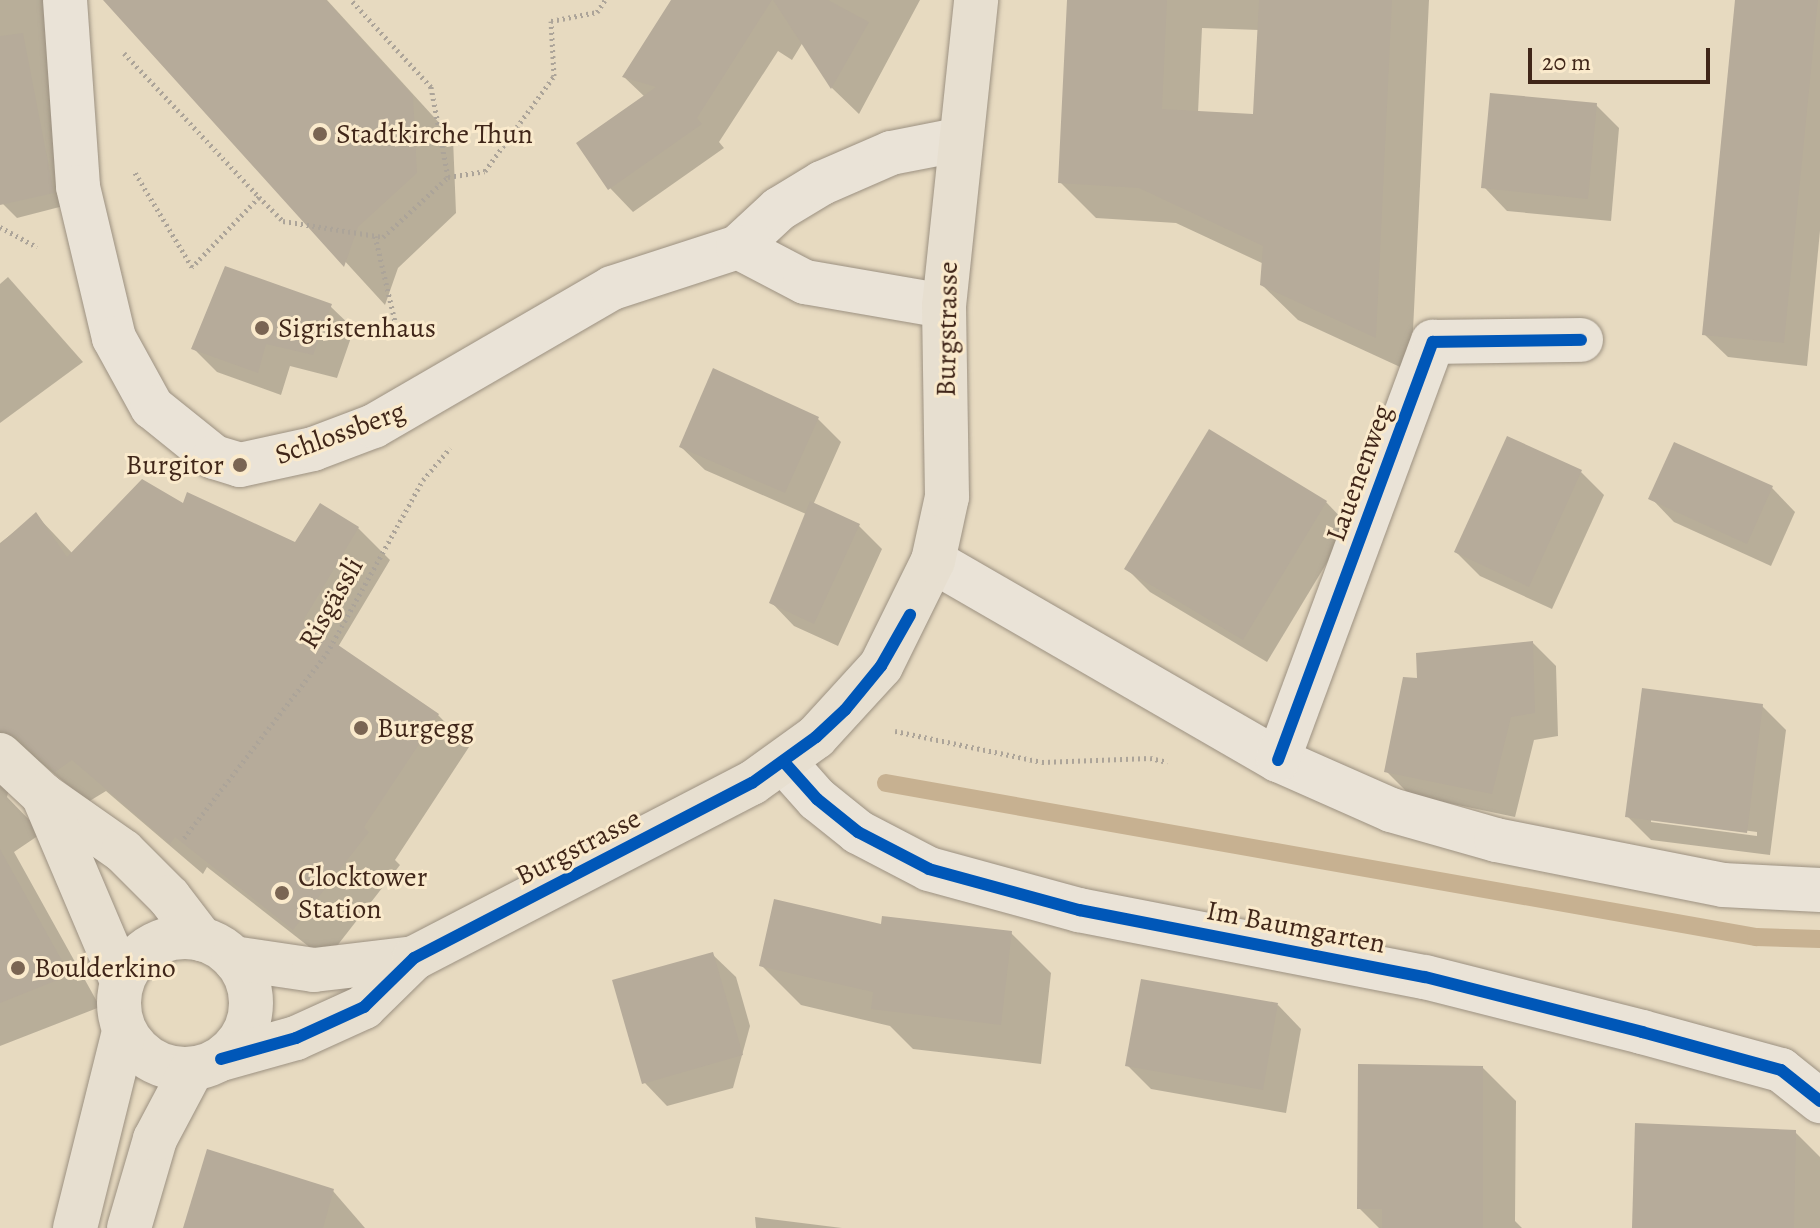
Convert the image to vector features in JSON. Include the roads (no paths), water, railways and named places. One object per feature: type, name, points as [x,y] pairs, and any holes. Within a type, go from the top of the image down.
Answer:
[{"type":"main road","name":"Burgstrasse","points":[[207,1064],[296,1038],[354,1012],[414,958],[659,833],[784,762],[845,710],[881,666],[933,561],[947,497],[944,306],[957,140],[976,0]]},
{"type":"main road","points":[[0,755],[43,795],[123,851],[217,949],[251,1000],[240,1039],[207,1064],[155,1139],[129,1228]]},
{"type":"main road","points":[[43,795],[122,981]]},
{"type":"main road","points":[[75,1228],[124,1031],[118,999],[122,981],[136,957],[155,944],[177,937],[217,949]]},
{"type":"main road","name":"Burgstrasse","points":[[217,949],[314,970],[414,958]]},
{"type":"main road","points":[[124,1031],[145,1055],[207,1064]]},
{"type":"street","name":"Schlossberg","points":[[65,0],[78,187],[114,338],[152,407],[214,457],[240,465],[279,459],[374,426],[612,288],[738,247],[779,209],[822,183],[891,153],[957,140]]},
{"type":"street","points":[[738,247],[805,282],[944,306]]},
{"type":"street","name":"Lauenenweg","points":[[1278,760],[1433,342],[1581,340]]},
{"type":"street","points":[[933,561],[1278,760],[1391,810],[1496,840],[1723,885],[1820,890]]},
{"type":"street","name":"Im Baumgarten","points":[[784,762],[817,799],[858,832],[929,869],[1079,910],[1425,977],[1656,1036],[1781,1070],[1820,1101]]},
{"type":"waterway","points":[[886,783],[1756,937],[1820,939]]},
{"type":"place","name":"Stadtkirche Thun","points":[[320,134]]},
{"type":"place","name":"Sigristenhaus","points":[[262,328]]},
{"type":"place","name":"Burgitor","points":[[240,465]]},
{"type":"place","name":"Burgegg","points":[[361,728]]},
{"type":"place","name":"Clocktower Station","points":[[282,893]]},
{"type":"place","name":"Boulderkino","points":[[18,968]]}]
